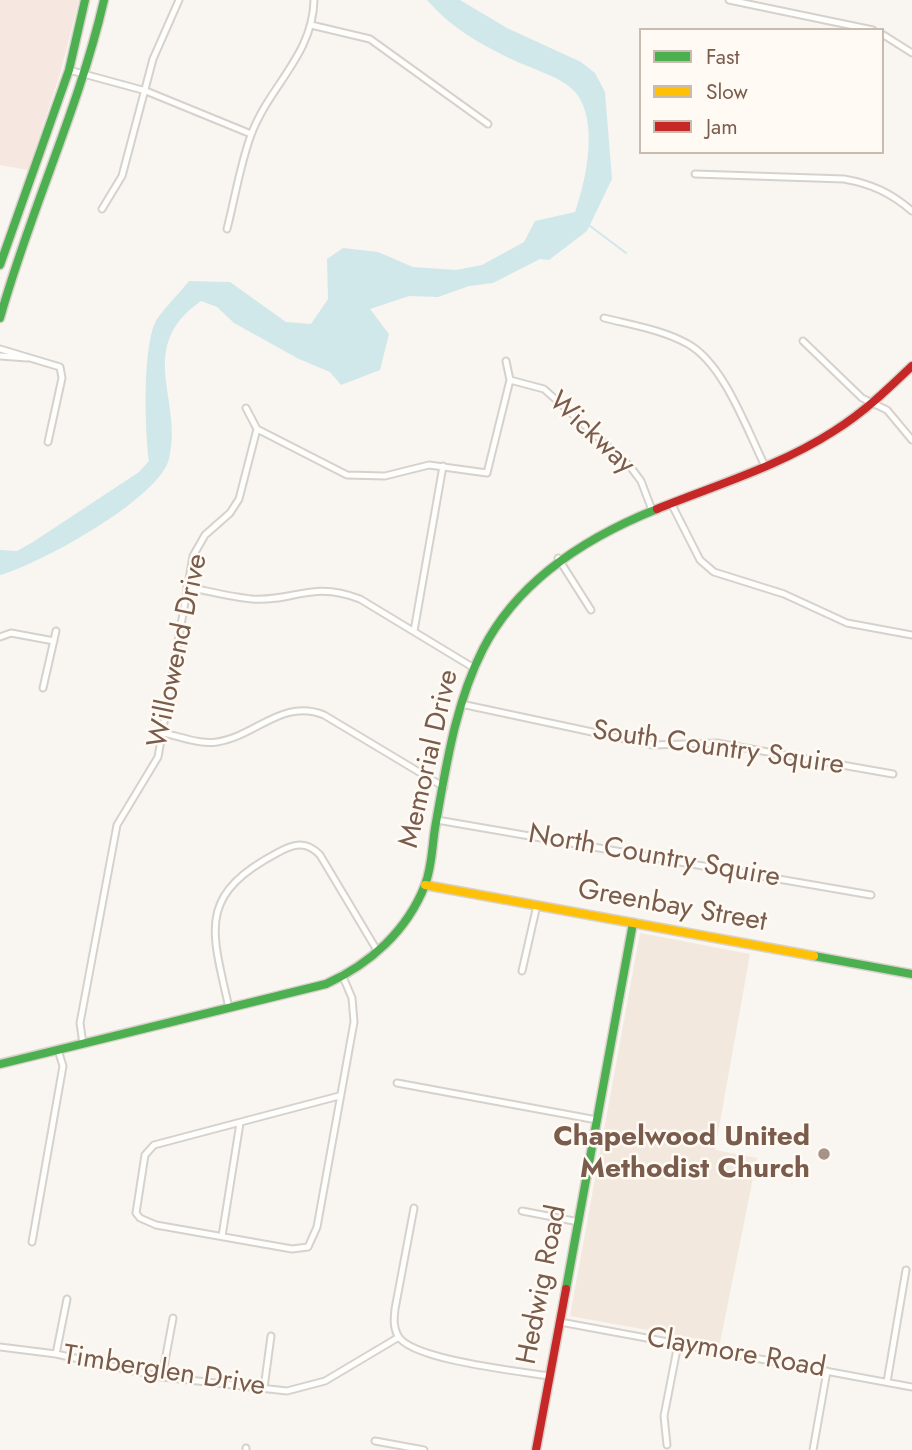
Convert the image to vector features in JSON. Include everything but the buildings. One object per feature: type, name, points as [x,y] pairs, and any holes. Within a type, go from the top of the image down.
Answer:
[{"type":"street","points":[[0,265],[69,70],[85,0]]},
{"type":"street","points":[[0,318],[12,273],[86,75],[104,0]]},
{"type":"street","points":[[102,209],[122,176],[153,60],[179,0]]},
{"type":"street","points":[[227,229],[251,134],[269,99],[299,58],[311,25],[314,0]]},
{"type":"street","points":[[729,0],[863,28]]},
{"type":"street","points":[[311,25],[370,38],[488,124]]},
{"type":"street","points":[[884,35],[912,53]]},
{"type":"street","points":[[69,70],[146,91],[251,134]]},
{"type":"street","points":[[695,174],[852,180],[890,193],[912,211]]},
{"type":"street","points":[[31,177],[47,182]]},
{"type":"street","points":[[604,318],[674,337],[704,356],[717,371],[765,466]]},
{"type":"street","points":[[803,341],[862,398],[887,411],[912,440]]},
{"type":"street","points":[[0,349],[60,367],[62,378],[48,442]]},
{"type":"street","points":[[0,356],[27,358]]},
{"type":"street","points":[[246,408],[257,429],[348,475],[385,476],[429,465],[487,473],[510,380],[506,361]]},
{"type":"street","name":"Memorial Drive","points":[[0,1064],[343,978],[378,953],[406,920],[425,885],[461,704],[474,668],[507,610],[558,558],[591,538],[652,510],[765,466],[847,424],[874,404],[912,366]]},
{"type":"street","name":"Wickway","points":[[510,380],[544,389],[629,465],[641,481],[652,510]]},
{"type":"street","name":"Willowend Drive","points":[[83,1044],[80,1023],[117,825],[150,775],[158,757],[192,556],[205,535],[230,513],[239,499],[257,429]]},
{"type":"street","points":[[414,631],[443,467]]},
{"type":"street","points":[[671,503],[700,560],[714,572],[784,594],[847,623],[912,635]]},
{"type":"street","points":[[558,558],[591,610]]},
{"type":"street","points":[[187,587],[254,599],[319,589],[341,592],[414,631],[474,668]]},
{"type":"street","points":[[43,688],[56,631]]},
{"type":"street","points":[[0,637],[11,633],[54,641]]},
{"type":"street","name":"South Country Squire","points":[[461,704],[653,745],[717,743],[893,774]]},
{"type":"street","points":[[163,733],[217,743],[286,712],[305,708],[324,715],[444,787]]},
{"type":"street","name":"North Country Squire","points":[[437,820],[871,895]]},
{"type":"street","points":[[229,1008],[213,937],[218,910],[228,887],[236,877],[289,846],[306,845],[320,855],[378,953]]},
{"type":"street","name":"Greenbay Street","points":[[425,885],[912,974]]},
{"type":"street","points":[[522,971],[537,905]]},
{"type":"street","name":"Hedwig Road","points":[[536,1450],[634,923]]},
{"type":"street","points":[[339,1096],[154,1145],[145,1155],[135,1206],[140,1218],[148,1222],[292,1249],[308,1247],[317,1227],[354,1010],[343,978]]},
{"type":"street","points":[[32,1242],[63,1066],[58,1050]]},
{"type":"street","points":[[397,1083],[597,1120]]},
{"type":"street","points":[[222,1236],[240,1123]]},
{"type":"street","points":[[414,1208],[395,1309],[394,1324],[399,1337],[422,1353],[549,1376]]},
{"type":"street","points":[[522,1211],[579,1222]]},
{"type":"street","points":[[887,1382],[906,1270]]},
{"type":"street","points":[[56,1354],[67,1299]]},
{"type":"street","points":[[162,1377],[173,1318]]},
{"type":"street","name":"Claymore Road","points":[[560,1322],[912,1387]]},
{"type":"street","points":[[264,1388],[271,1336]]},
{"type":"street","name":"Timberglen Drive","points":[[0,1347],[56,1354],[162,1377],[287,1391],[309,1388],[399,1337]]},
{"type":"street","points":[[667,1445],[664,1416],[678,1344]]},
{"type":"street","points":[[813,1450],[827,1371]]},
{"type":"street","points":[[375,1441],[424,1450]]},
{"type":"shaded area","points":[[0,0],[79,0],[60,74],[28,170],[0,165]]},
{"type":"shaded area","points":[[640,933],[750,954],[715,1150],[757,1158],[720,1343],[570,1316]]},
{"type":"water","points":[[427,0],[460,0],[507,28],[581,62],[595,73],[605,92],[612,179],[587,231],[549,260],[540,259],[493,283],[469,286],[438,297],[409,296],[370,309],[389,334],[380,370],[341,385],[330,372],[299,359],[234,323],[217,307],[201,301],[181,319],[170,337],[165,356],[172,437],[169,459],[160,475],[144,493],[95,528],[41,558],[0,575],[0,550],[17,551],[33,542],[139,472],[149,461],[146,388],[152,331],[157,319],[189,281],[230,282],[286,322],[311,324],[328,299],[327,259],[343,248],[378,252],[413,267],[456,270],[482,265],[524,242],[535,221],[575,212],[586,168],[589,135],[583,105],[576,93],[554,77],[475,40],[454,26]]},
{"type":"waterway","points":[[590,226],[626,253]]},
{"type":"traffic: fast","points":[[0,265],[69,70],[85,0]]},
{"type":"traffic: fast","points":[[0,318],[94,41],[104,0]]},
{"type":"traffic: fast","points":[[0,1064],[326,984],[358,967],[372,956],[408,917],[425,885],[458,714],[473,670],[498,624],[535,581],[557,563],[605,533],[657,509]]},
{"type":"traffic: fast","points":[[566,1289],[633,923]]},
{"type":"traffic: fast","points":[[814,956],[912,974]]},
{"type":"traffic: slow","points":[[425,885],[814,956]]},
{"type":"traffic: jam","points":[[657,509],[792,455],[845,424],[912,366]]},
{"type":"traffic: jam","points":[[536,1450],[566,1289]]},
{"type":"place","name":"Chapelwood United Methodist Church","points":[[824,1154]]}]
